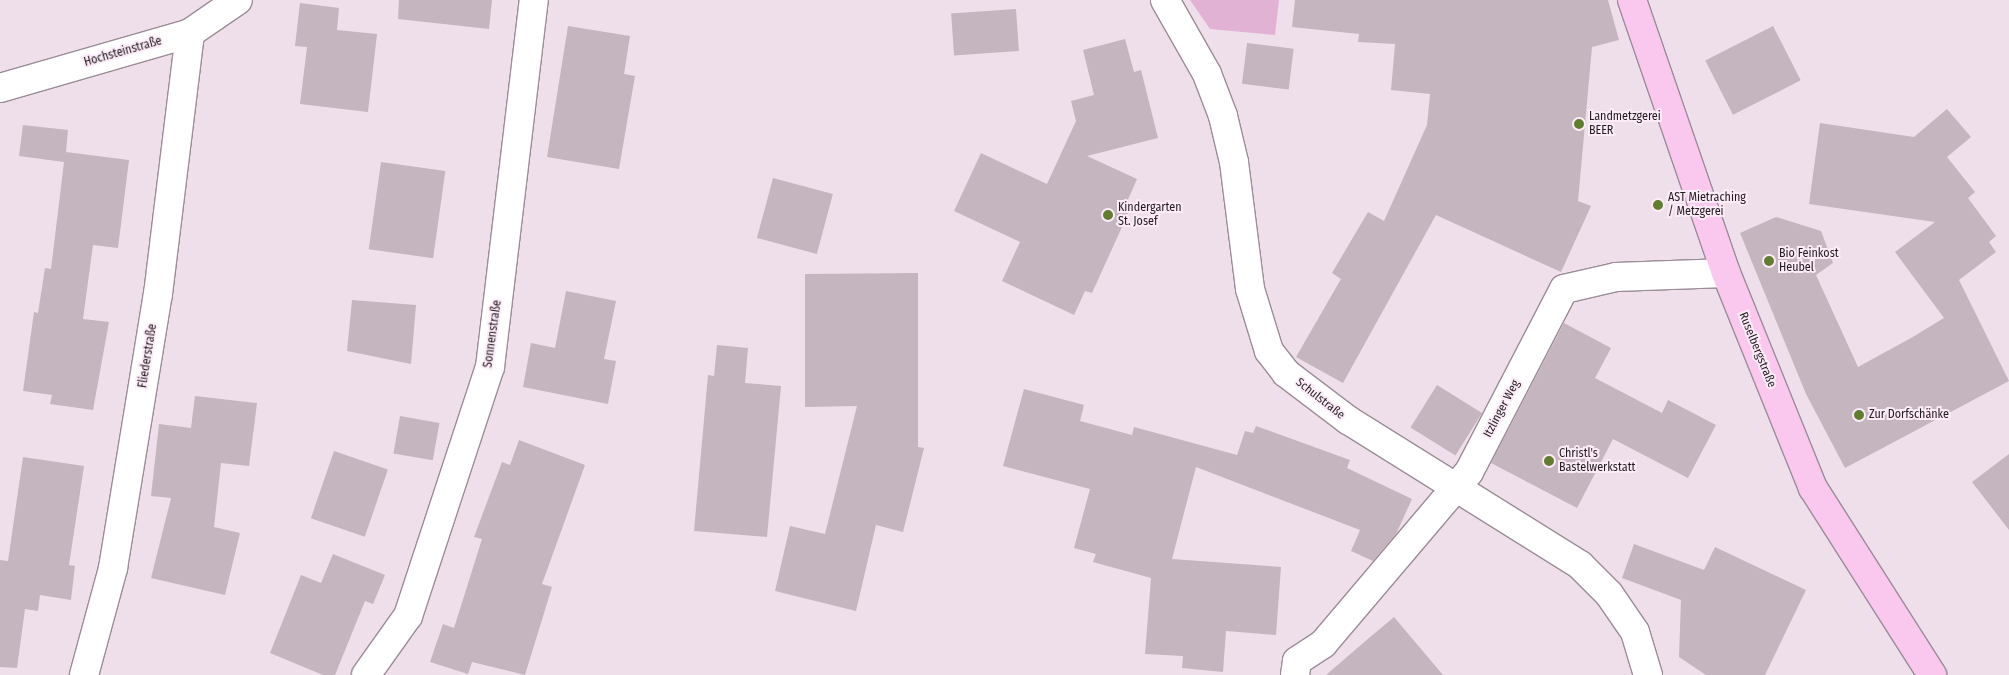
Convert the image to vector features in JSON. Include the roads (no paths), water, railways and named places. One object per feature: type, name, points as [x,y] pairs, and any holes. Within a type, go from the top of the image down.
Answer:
[{"type":"main road","name":"Ruselbergstraße","points":[[1632,0],[1726,273],[1813,488],[1932,675]]},
{"type":"street","name":"Hochsteinstraße","points":[[0,88],[190,33],[238,0]]},
{"type":"street","name":"Sonnenstraße","points":[[366,675],[408,616],[490,367],[534,0]]},
{"type":"street","name":"Schulstraße","points":[[1165,0],[1207,74],[1223,116],[1234,162],[1250,289],[1268,351],[1286,373],[1348,420],[1456,486],[1580,566],[1609,594],[1635,632],[1648,675]]},
{"type":"street","name":"Fliederstraße","points":[[84,675],[109,595],[117,549],[158,294],[190,33]]},
{"type":"street","name":"Itzlinger Weg","points":[[1295,675],[1297,661],[1323,644],[1469,472],[1564,289],[1616,277],[1726,273]]},
{"type":"place","name":"Landmetzgerei BEER","points":[[1579,124]]},
{"type":"place","name":"AST Mietraching / Metzgerei","points":[[1658,205]]},
{"type":"place","name":"Kindergarten St. Josef","points":[[1108,215]]},
{"type":"place","name":"Bio Feinkost Heubel","points":[[1769,261]]},
{"type":"place","name":"Zur Dorfschänke","points":[[1859,415]]},
{"type":"place","name":"Christl's Bastelwerkstatt","points":[[1549,461]]}]
